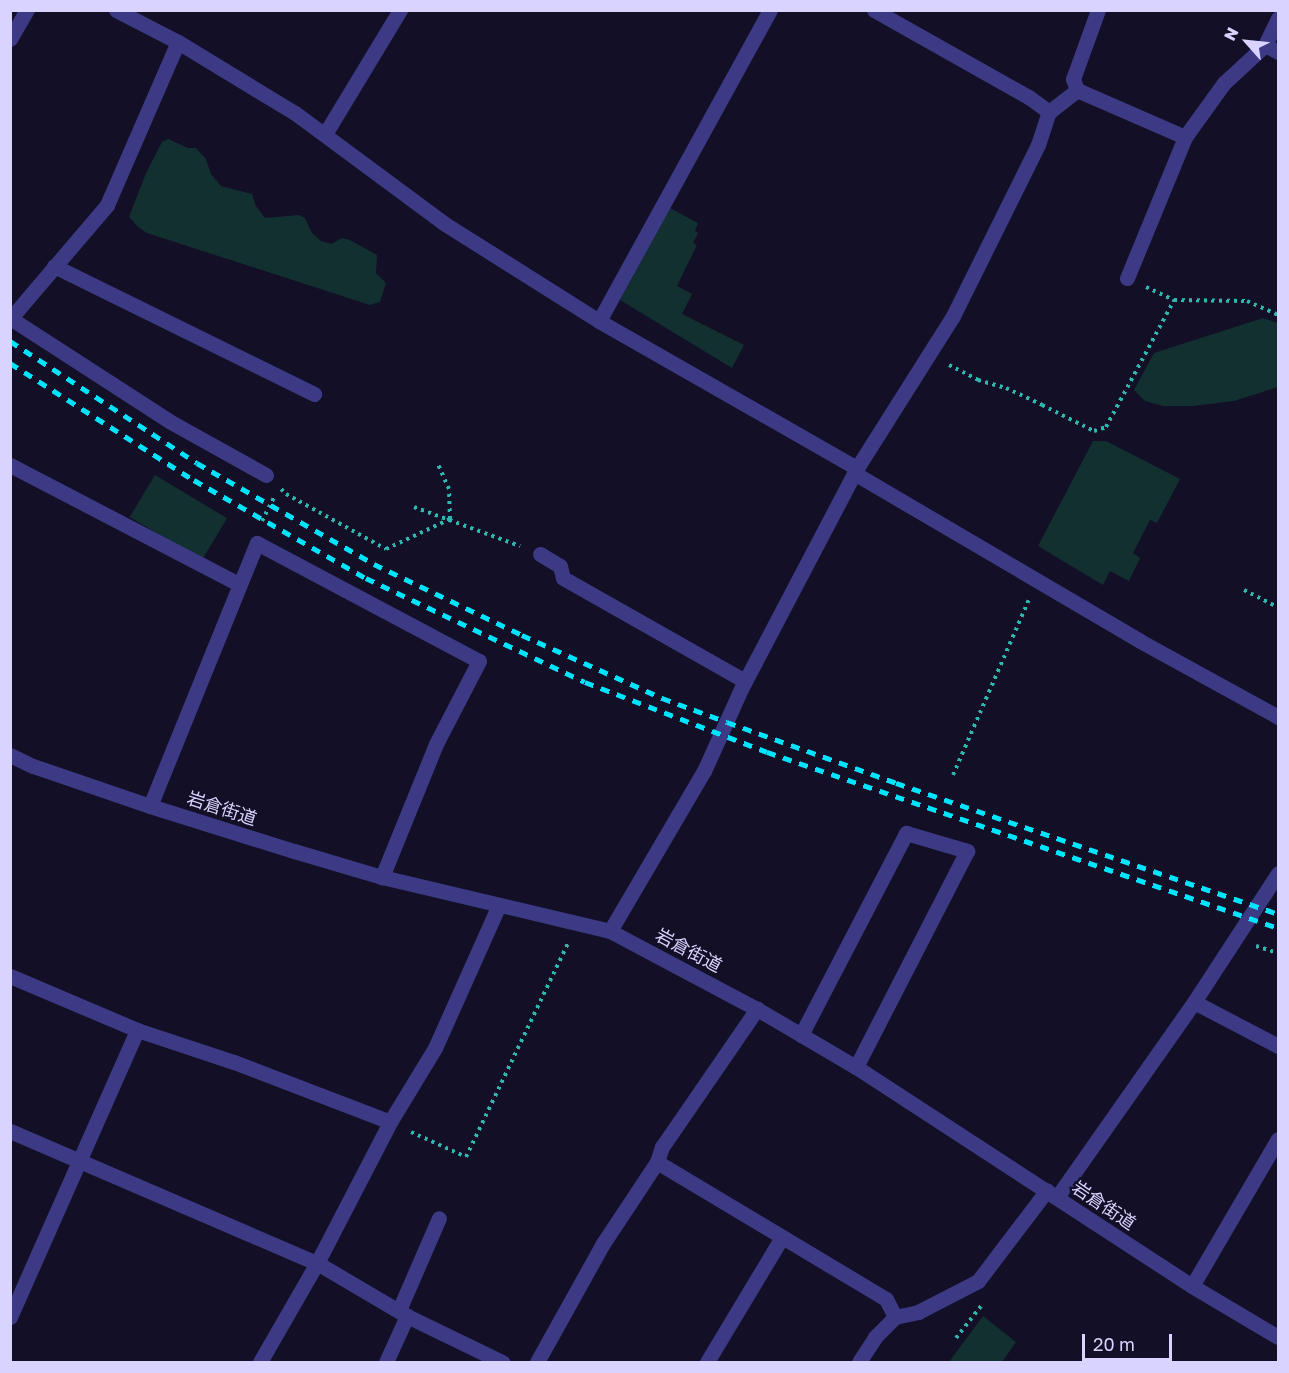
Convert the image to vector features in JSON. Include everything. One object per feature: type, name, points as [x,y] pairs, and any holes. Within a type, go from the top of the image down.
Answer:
[{"type":"street","points":[[10,39],[27,10]]},
{"type":"street","points":[[325,134],[400,10]]},
{"type":"street","points":[[599,321],[770,10]]},
{"type":"street","points":[[874,10],[1030,98],[1049,112]]},
{"type":"street","points":[[1098,10],[1073,79],[1077,90],[1185,138]]},
{"type":"street","points":[[119,11],[178,42],[325,134],[445,224],[599,321],[1140,641],[1278,717]]},
{"type":"street","points":[[1127,278],[1185,138],[1224,83],[1272,48],[1278,18]]},
{"type":"street","points":[[178,42],[107,205],[11,318],[170,421],[266,475]]},
{"type":"street","points":[[610,931],[704,771],[745,681],[856,471],[953,316],[1038,145],[1049,112],[1077,90]]},
{"type":"street","points":[[54,266],[314,394]]},
{"type":"street","points":[[10,465],[239,584]]},
{"type":"street","points":[[150,806],[256,543],[479,661],[436,744],[382,877]]},
{"type":"street","points":[[540,554],[560,566],[563,578],[745,681]]},
{"type":"street","name":"岩倉街道","points":[[10,755],[33,766],[150,806],[382,877],[610,931],[757,1009],[856,1067],[1192,1287],[1278,1337]]},
{"type":"street","points":[[801,1035],[906,833],[967,851],[856,1067]]},
{"type":"street","points":[[859,1362],[875,1337],[894,1317],[918,1312],[978,1281],[1052,1194],[1194,1002],[1278,873]]},
{"type":"street","points":[[260,1362],[317,1263],[390,1122],[435,1048],[499,905]]},
{"type":"street","points":[[10,976],[137,1030],[234,1062],[390,1122]]},
{"type":"street","points":[[1194,1002],[1278,1046]]},
{"type":"street","points":[[537,1362],[602,1245],[657,1162],[662,1147],[757,1009]]},
{"type":"street","points":[[10,1317],[137,1030]]},
{"type":"street","points":[[10,1131],[317,1263],[403,1313],[502,1362]]},
{"type":"street","points":[[1192,1287],[1278,1139]]},
{"type":"street","points":[[657,1162],[886,1299],[894,1317]]},
{"type":"street","points":[[386,1362],[439,1218]]},
{"type":"street","points":[[707,1362],[782,1237]]},
{"type":"path","points":[[1127,278],[1174,300],[1247,301],[1278,315]]},
{"type":"path","points":[[929,354],[978,380],[1006,388],[1094,431],[1107,427],[1174,300]]},
{"type":"path","points":[[438,464],[449,489],[450,519]]},
{"type":"path","points":[[257,531],[280,487],[285,494],[386,549],[450,519]]},
{"type":"path","points":[[414,507],[540,554]]},
{"type":"path","points":[[953,775],[1037,580]]},
{"type":"path","points":[[1244,590],[1278,607]]},
{"type":"path","points":[[390,1122],[466,1157],[578,923]]},
{"type":"green space","points":[[168,139],[188,148],[196,148],[206,159],[211,174],[221,186],[252,194],[256,206],[265,218],[299,215],[305,218],[312,233],[321,241],[331,244],[342,238],[350,240],[377,255],[376,273],[386,283],[380,302],[370,305],[147,233],[138,227],[129,217],[146,173],[162,142]]},
{"type":"green space","points":[[670,208],[698,223],[695,231],[698,233],[693,243],[697,245],[677,286],[692,294],[682,314],[744,345],[732,368],[620,300]]},
{"type":"green space","points":[[1263,318],[1278,323],[1278,387],[1234,401],[1193,406],[1163,406],[1145,401],[1134,390],[1154,353]]},
{"type":"green space","points":[[1093,441],[1106,441],[1180,479],[1157,523],[1150,520],[1133,553],[1140,558],[1129,581],[1110,571],[1103,585],[1038,546]]},
{"type":"green space","points":[[155,475],[227,518],[202,560],[130,517]]},
{"type":"green space","points":[[983,1316],[1016,1342],[1002,1362],[949,1362]]},
{"type":"railway","points":[[10,341],[197,463],[374,564],[522,635],[662,698],[727,722],[896,783],[1278,914]]},
{"type":"railway","points":[[10,363],[194,480],[366,578],[585,682],[767,752],[1278,928]]}]
